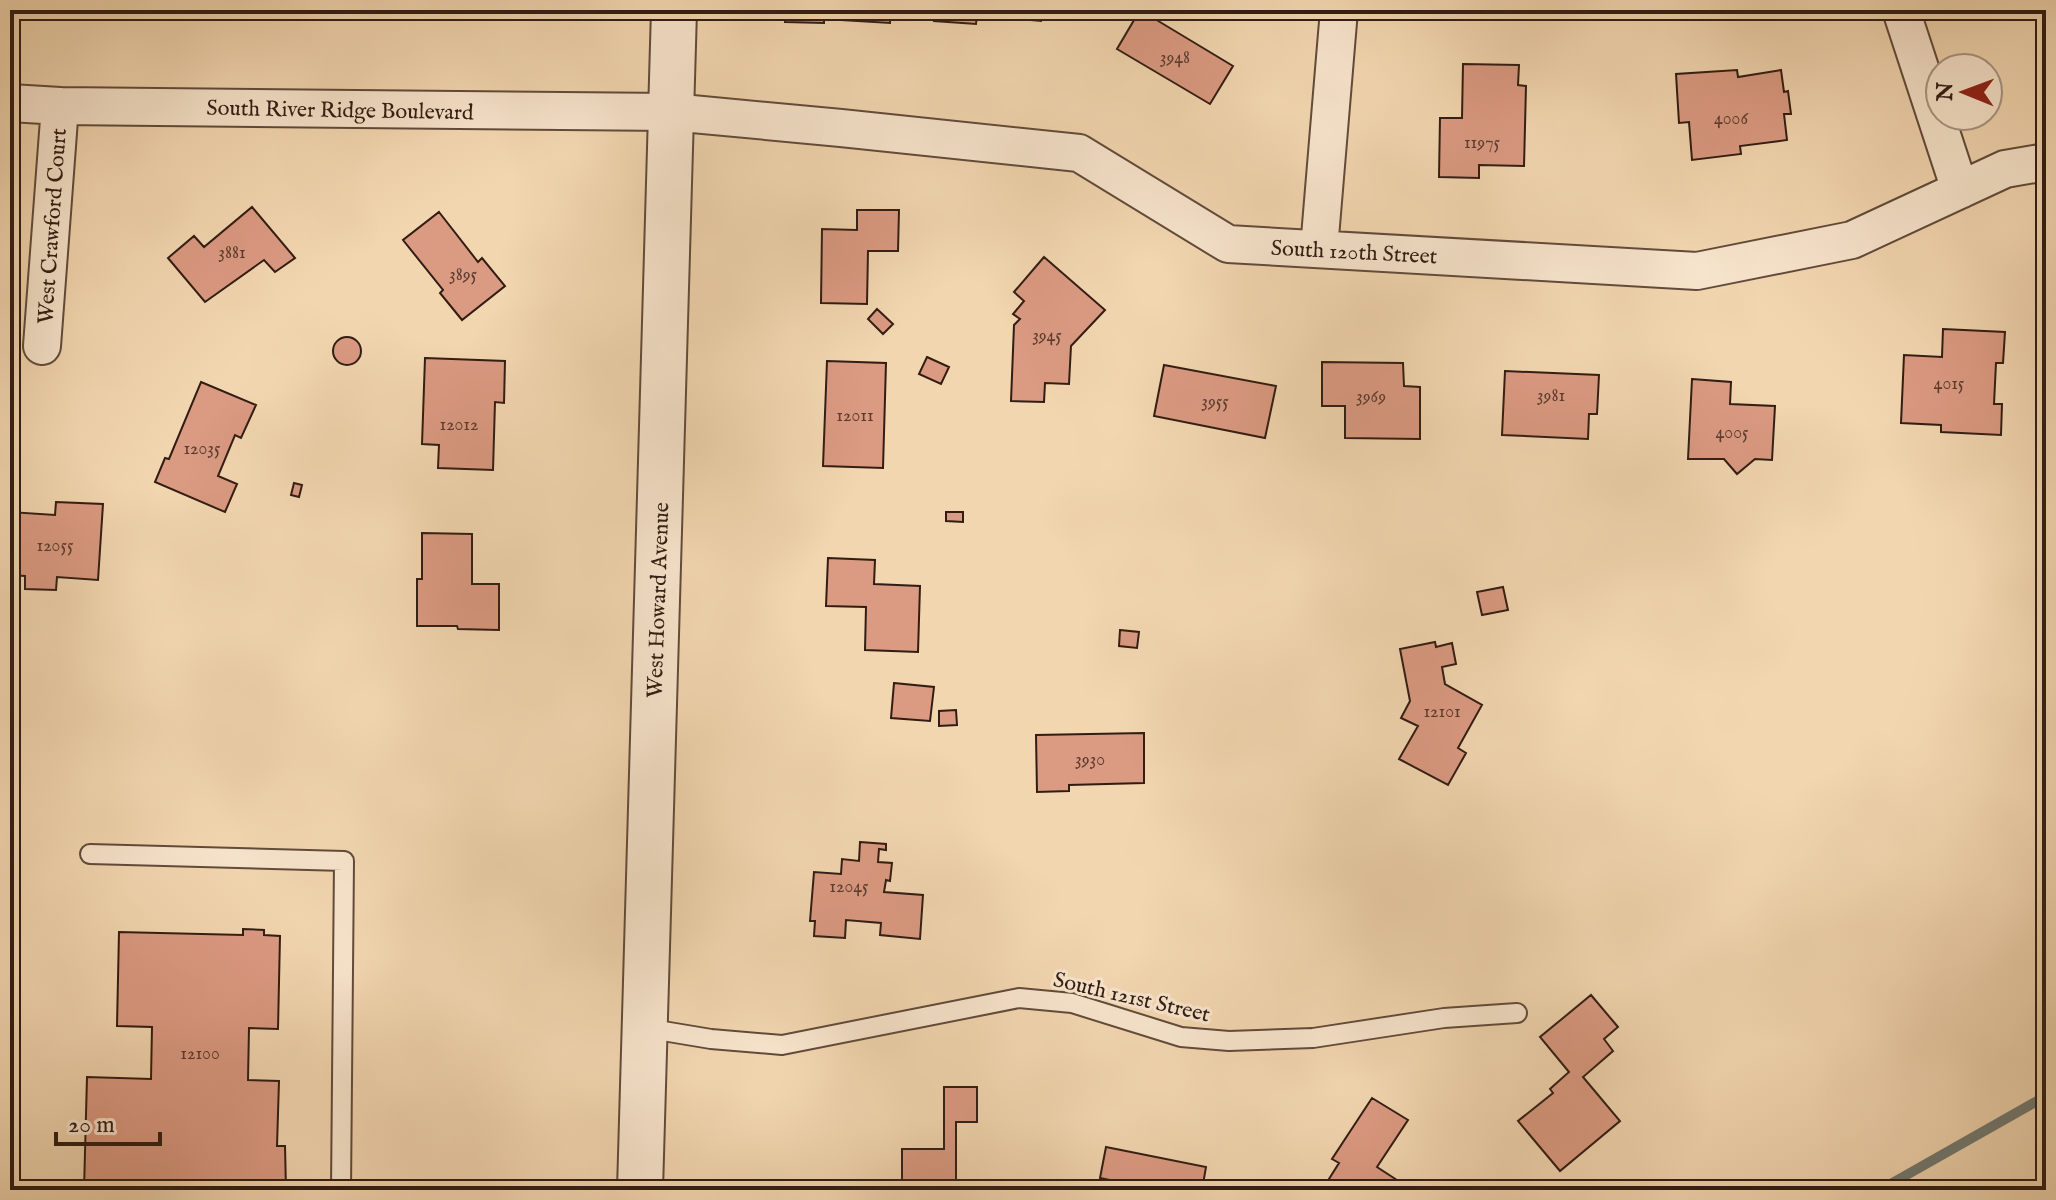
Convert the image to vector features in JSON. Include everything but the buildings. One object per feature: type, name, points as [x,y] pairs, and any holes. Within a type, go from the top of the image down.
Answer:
[{"type":"street","name":"West Howard Avenue","points":[[640,1190],[674,10]]},
{"type":"street","points":[[1319,249],[1339,10]]},
{"type":"street","points":[[1901,10],[1960,190]]},
{"type":"street","name":"South River Ridge Boulevard","points":[[10,103],[671,112]]},
{"type":"street","name":"West Crawford Court","points":[[42,346],[60,106]]},
{"type":"street","name":"South 120th Street","points":[[671,112],[1079,153],[1228,244],[1697,271],[1852,240],[2005,169],[2046,162]]},
{"type":"lane","points":[[90,854],[344,861],[341,1190]]},
{"type":"lane","name":"South 121st Street","points":[[645,1028],[711,1039],[782,1045],[1019,998],[1072,1003],[1181,1037],[1229,1041],[1313,1038],[1444,1018],[1517,1013]]},
{"type":"waterway","points":[[1880,1190],[2046,1096]]}]
